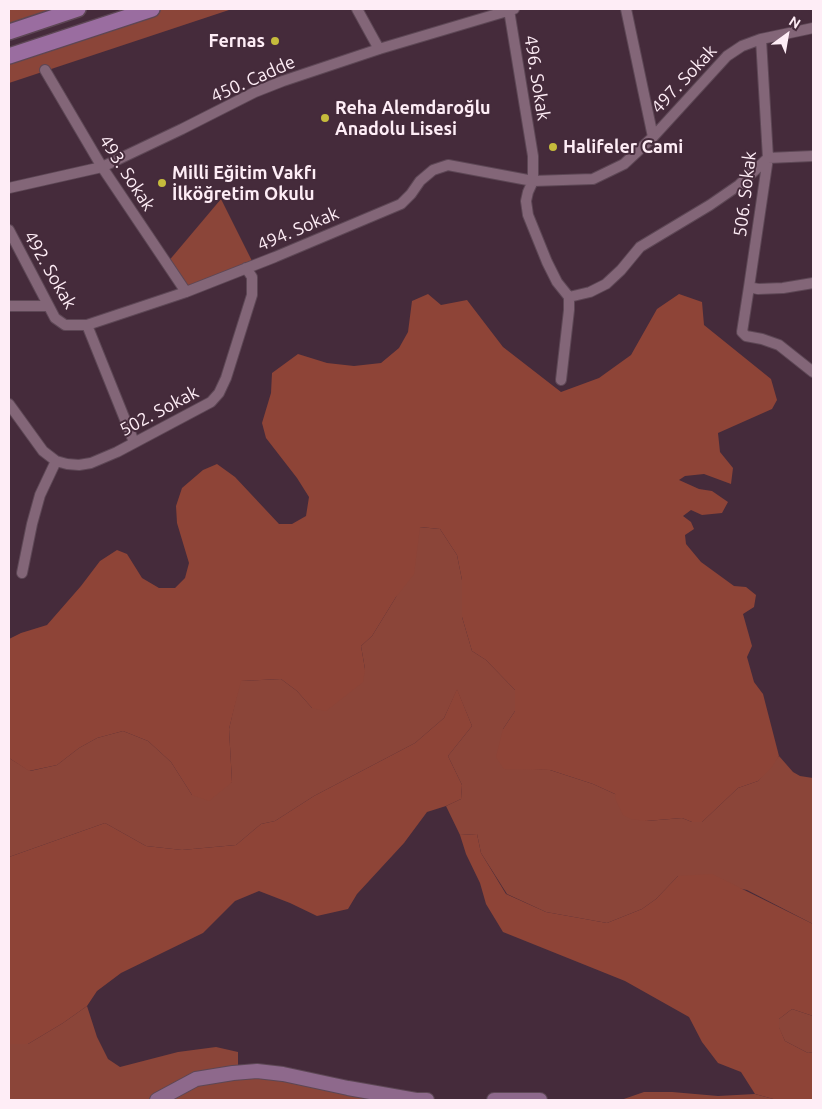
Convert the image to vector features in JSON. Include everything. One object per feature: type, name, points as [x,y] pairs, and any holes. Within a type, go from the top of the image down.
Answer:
[{"type":"main road","points":[[9,32],[78,9]]},
{"type":"main road","points":[[9,56],[152,9]]},
{"type":"street","points":[[357,9],[379,49]]},
{"type":"street","points":[[626,9],[653,136]]},
{"type":"street","name":"450. Cadde","points":[[9,188],[102,167],[255,92],[283,81],[379,49],[512,10]]},
{"type":"street","name":"496. Sokak","points":[[512,10],[533,156],[533,181],[526,201],[528,215],[547,262],[557,282],[568,297]]},
{"type":"street","name":"497. Sokak","points":[[533,181],[593,179],[624,164],[653,136],[727,56],[742,46],[761,39],[813,28]]},
{"type":"street","name":"506. Sokak","points":[[761,39],[768,158],[742,332],[746,336],[762,339],[779,346],[813,372]]},
{"type":"street","name":"493. Sokak","points":[[45,70],[102,167],[186,292]]},
{"type":"street","points":[[561,380],[569,310],[568,297],[590,292],[606,284],[640,248],[739,185],[768,158],[813,156]]},
{"type":"street","name":"494. Sokak","points":[[65,325],[86,325],[186,292],[401,204],[420,181],[434,170],[448,165],[533,181]]},
{"type":"street","name":"492. Sokak","points":[[9,230],[55,318],[65,325]]},
{"type":"street","name":"502. Sokak","points":[[56,461],[67,464],[91,463],[118,452],[211,402],[219,393],[226,378],[252,294],[252,277],[246,268]]},
{"type":"street","points":[[749,287],[758,289],[783,288],[813,283]]},
{"type":"street","points":[[9,306],[48,306]]},
{"type":"street","points":[[86,325],[134,442]]},
{"type":"street","points":[[9,404],[43,451],[56,461],[40,494],[22,573]]},
{"type":"street","points":[[157,1100],[196,1079],[233,1073],[257,1072],[283,1074],[348,1088],[416,1100],[427,1100]]},
{"type":"street","points":[[494,1100],[540,1100]]},
{"type":"shaded area","points":[[9,9],[78,9],[9,32]]},
{"type":"shaded area","points":[[152,9],[232,9],[9,83],[9,55]]},
{"type":"shaded area","points":[[221,199],[254,265],[186,292],[167,263]]},
{"type":"shaded area","points":[[428,294],[441,305],[467,300],[503,347],[561,392],[599,378],[631,355],[657,309],[679,294],[702,302],[704,325],[771,379],[777,400],[772,409],[718,433],[720,452],[733,468],[731,484],[704,474],[685,476],[679,480],[699,489],[712,491],[728,502],[722,513],[702,515],[691,510],[683,516],[691,522],[694,529],[685,535],[686,544],[701,562],[734,586],[746,587],[756,595],[754,607],[743,614],[752,646],[747,657],[754,682],[763,694],[779,756],[771,768],[758,781],[738,788],[702,822],[692,822],[682,818],[646,821],[631,819],[623,815],[615,794],[593,784],[550,770],[504,769],[496,757],[503,729],[515,711],[515,690],[486,660],[472,651],[462,617],[462,580],[457,555],[440,529],[420,527],[414,574],[396,597],[372,636],[361,646],[365,669],[363,682],[326,711],[312,708],[297,691],[281,679],[241,681],[229,729],[232,782],[209,801],[192,795],[171,762],[148,741],[123,731],[97,738],[79,748],[57,765],[29,771],[9,758],[9,639],[47,625],[100,561],[117,550],[127,554],[142,578],[159,588],[175,588],[185,578],[189,563],[177,523],[176,506],[182,488],[203,470],[217,464],[235,477],[279,524],[292,524],[306,516],[309,497],[266,438],[262,423],[271,393],[272,373],[298,354],[327,363],[354,366],[381,363],[399,348],[408,332],[412,301]]},
{"type":"shaded area","points":[[419,527],[440,529],[457,555],[462,580],[462,617],[472,651],[486,660],[515,690],[515,711],[503,729],[534,769],[550,770],[593,784],[615,794],[646,821],[682,818],[692,822],[702,822],[738,788],[758,781],[779,756],[793,772],[800,776],[813,778],[813,924],[747,890],[678,876],[656,899],[642,909],[607,923],[546,912],[507,894],[481,853],[477,834],[460,835],[446,806],[461,799],[462,785],[448,756],[472,726],[457,690],[444,718],[415,743],[314,796],[275,821],[261,824],[236,845],[182,850],[146,846],[105,823],[9,857],[9,758],[30,771],[57,765],[79,748],[97,738],[123,731],[148,741],[171,762],[192,795],[232,782],[229,729],[240,681],[281,679],[297,691],[312,708],[365,669],[361,646],[372,636],[396,597],[416,545]]},
{"type":"shaded area","points":[[457,689],[472,726],[448,756],[462,785],[461,799],[427,812],[404,843],[357,894],[348,909],[317,916],[259,891],[235,901],[203,933],[121,973],[97,991],[87,1006],[63,1023],[28,1044],[9,1044],[9,857],[105,823],[146,846],[182,850],[236,845],[261,824],[275,821],[314,796],[415,743],[444,718]]},
{"type":"shaded area","points":[[477,834],[481,853],[506,894],[546,912],[607,923],[642,909],[656,899],[678,876],[712,874],[813,924],[813,1016],[792,1009],[779,1019],[779,1027],[785,1041],[808,1053],[813,1052],[813,1100],[777,1100],[755,1094],[741,1072],[718,1063],[702,1042],[689,1017],[625,981],[503,932],[486,904],[480,883],[466,854],[460,835]]},
{"type":"shaded area","points":[[87,1006],[97,1037],[108,1059],[120,1067],[178,1052],[216,1047],[238,1052],[238,1072],[427,1100],[9,1100],[9,1044],[28,1044]]},
{"type":"shaded area","points":[[792,1009],[813,1016],[813,1052],[808,1053],[785,1041],[779,1028],[779,1019]]},
{"type":"shaded area","points":[[644,1092],[672,1092],[718,1096],[755,1094],[777,1100],[621,1100]]},
{"type":"place","name":"Fernas","points":[[275,41]]},
{"type":"place","name":"Reha Alemdaroğlu Anadolu Lisesi","points":[[325,118]]},
{"type":"place","name":"Halifeler Cami","points":[[553,147]]},
{"type":"place","name":"Milli Eğitim Vakfı İlköğretim Okulu","points":[[162,183]]}]
